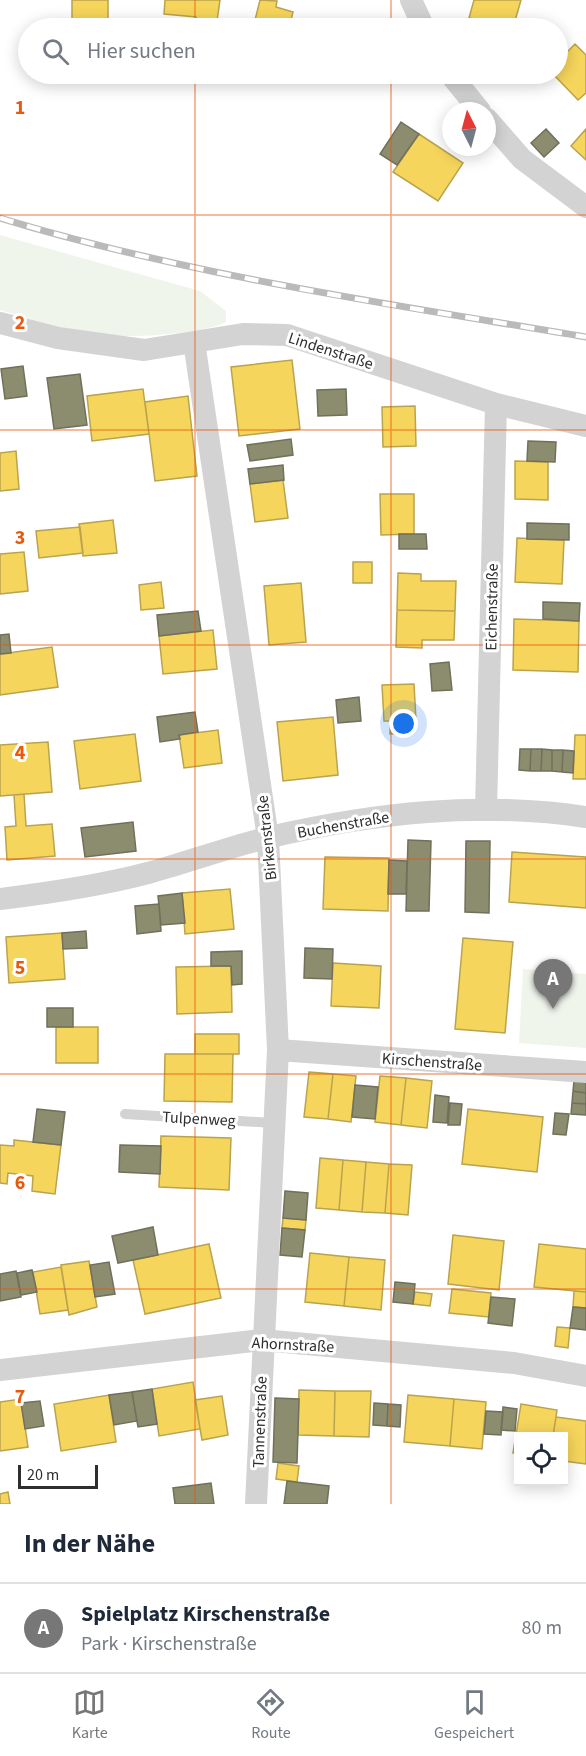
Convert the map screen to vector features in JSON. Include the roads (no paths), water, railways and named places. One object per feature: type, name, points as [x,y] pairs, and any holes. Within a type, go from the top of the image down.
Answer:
[{"type":"street","points":[[411,0],[419,18]]},
{"type":"street","points":[[458,84],[473,102]]},
{"type":"street","points":[[496,129],[522,159],[586,207]]},
{"type":"street","name":"Lindenstraße","points":[[0,323],[58,338],[144,350],[243,333],[287,335],[496,404],[586,426]]},
{"type":"street","name":"Birkenstraße","points":[[194,342],[268,838],[278,1050],[262,1340]]},
{"type":"street","name":"Eichenstraße","points":[[486,810],[496,404]]},
{"type":"street","name":"Buchenstraße","points":[[0,899],[54,892],[146,873],[268,838],[390,815],[486,810],[555,813],[586,817]]},
{"type":"street","name":"Kirschenstraße","points":[[278,1050],[586,1072]]},
{"type":"street","name":"Ahornstraße","points":[[0,1370],[262,1340],[514,1363],[586,1376]]},
{"type":"street","name":"Tannenstraße","points":[[256,1504],[262,1340]]},
{"type":"lane","name":"Tulpenweg","points":[[125,1114],[273,1123]]},
{"type":"railway","points":[[0,218],[145,256],[291,287],[586,337]]},
{"type":"place","name":"Spielplatz Kirschenstraße","points":[[553,1009]]}]
